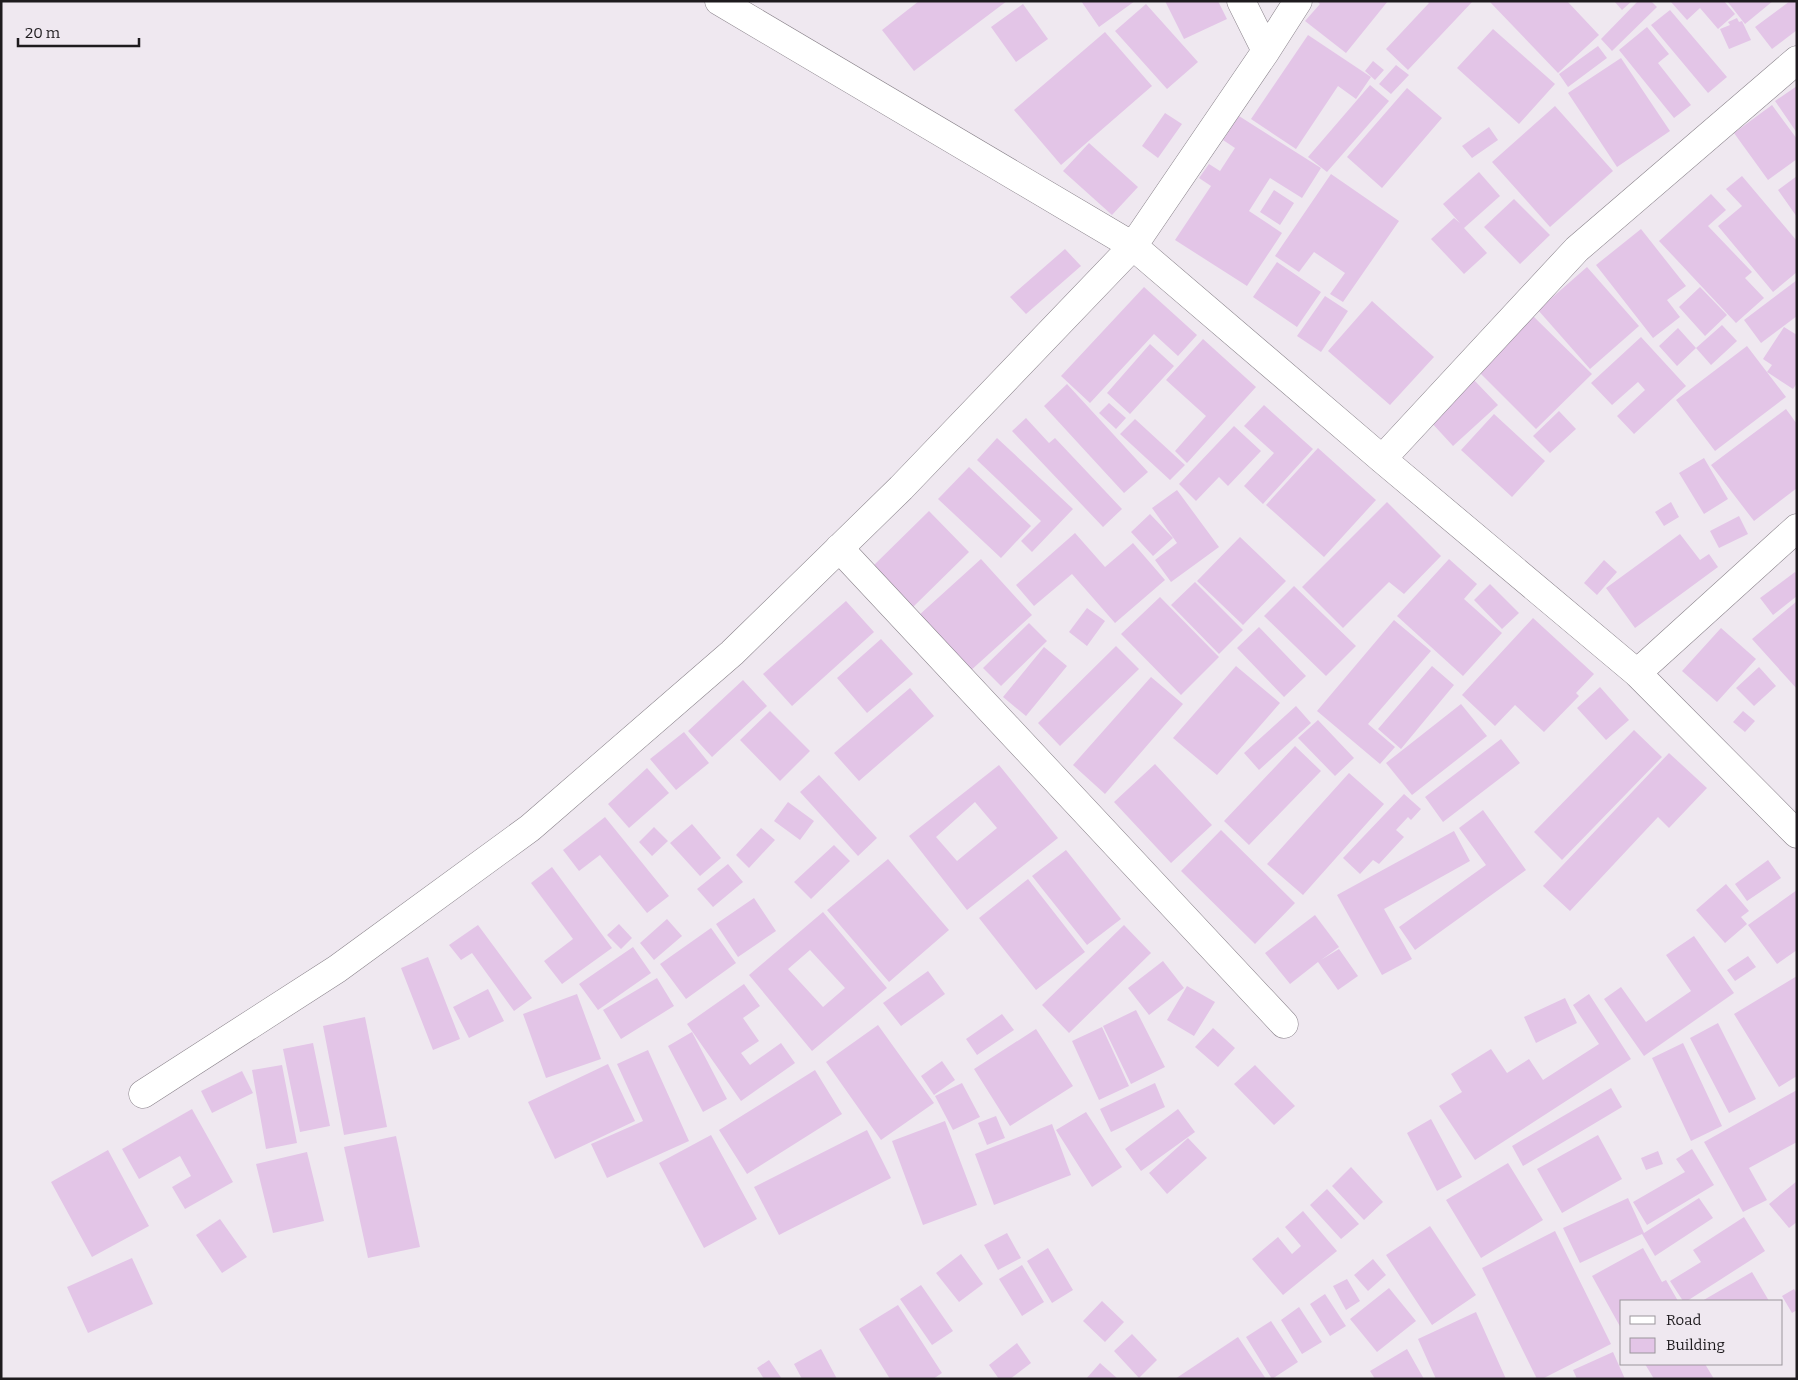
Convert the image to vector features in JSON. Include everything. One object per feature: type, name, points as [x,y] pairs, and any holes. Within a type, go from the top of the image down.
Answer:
[{"type":"street","points":[[719,1],[1133,246],[1382,459],[1638,672],[1797,834]]},
{"type":"street","points":[[1241,1],[1266,51]]},
{"type":"street","points":[[143,1094],[338,969],[530,828],[732,652],[901,488],[1133,246],[1298,1]]},
{"type":"street","points":[[1382,459],[1577,249],[1797,60]]},
{"type":"street","points":[[1638,672],[1797,528]]},
{"type":"street","points":[[839,548],[1284,1024]]},
{"type":"building","points":[[919,1],[1007,1],[914,71],[882,30]]},
{"type":"building","points":[[1081,1],[1135,1],[1099,27]]},
{"type":"building","points":[[1165,1],[1218,1],[1227,19],[1184,39]]},
{"type":"building","points":[[1317,1],[1388,1],[1346,53],[1305,21],[1320,4]]},
{"type":"building","points":[[1426,1],[1473,1],[1408,70],[1386,49],[1429,3]]},
{"type":"building","points":[[1489,1],[1567,1],[1599,35],[1558,73]]},
{"type":"building","points":[[1614,1],[1632,1],[1622,10]]},
{"type":"building","points":[[1638,1],[1651,1],[1657,7],[1612,51],[1601,39]]},
{"type":"building","points":[[1672,1],[1724,1],[1735,14],[1718,29],[1700,8],[1687,20]]},
{"type":"building","points":[[1727,1],[1773,1],[1745,24]]},
{"type":"building","points":[[1790,1],[1797,1],[1797,30],[1772,49],[1755,27]]},
{"type":"building","points":[[1023,4],[1048,39],[1016,62],[991,27]]},
{"type":"building","points":[[1146,4],[1198,62],[1167,89],[1115,31]]},
{"type":"building","points":[[1670,10],[1727,77],[1708,93],[1651,25]]},
{"type":"building","points":[[1737,18],[1739,22],[1742,21],[1751,40],[1729,49],[1720,29],[1730,25],[1728,22]]},
{"type":"building","points":[[1647,27],[1669,54],[1658,63],[1691,105],[1674,118],[1619,50]]},
{"type":"building","points":[[1493,29],[1555,84],[1519,124],[1457,68]]},
{"type":"building","points":[[1105,32],[1152,86],[1061,165],[1014,110]]},
{"type":"building","points":[[1308,35],[1371,77],[1356,99],[1338,86],[1296,149],[1251,119]]},
{"type":"building","points":[[1598,46],[1607,58],[1568,87],[1559,74]]},
{"type":"building","points":[[1621,58],[1670,131],[1617,167],[1568,93]]},
{"type":"building","points":[[1373,61],[1384,70],[1375,80],[1365,71]]},
{"type":"building","points":[[1396,65],[1409,75],[1391,94],[1379,84]]},
{"type":"building","points":[[1370,85],[1389,101],[1327,172],[1308,157]]},
{"type":"building","points":[[1797,86],[1797,133],[1775,101]]},
{"type":"building","points":[[1407,88],[1442,118],[1382,188],[1347,157]]},
{"type":"building","points":[[1772,105],[1797,139],[1797,159],[1768,180],[1734,133]]},
{"type":"building","points":[[1555,106],[1613,171],[1550,227],[1492,162]]},
{"type":"building","points":[[1165,113],[1182,124],[1158,158],[1142,146]]},
{"type":"building","points":[[1239,116],[1321,168],[1302,198],[1270,178],[1249,211],[1282,233],[1247,286],[1175,240],[1211,186],[1199,178],[1209,164],[1220,171],[1235,148],[1223,140]]},
{"type":"building","points":[[1489,127],[1498,140],[1472,158],[1462,146]]},
{"type":"building","points":[[1089,143],[1138,187],[1112,215],[1063,171]]},
{"type":"building","points":[[1479,172],[1500,196],[1464,228],[1487,253],[1464,274],[1431,239],[1454,218],[1460,223],[1443,204]]},
{"type":"building","points":[[1331,174],[1399,221],[1343,302],[1330,294],[1345,273],[1314,252],[1299,272],[1275,256]]},
{"type":"building","points":[[1742,176],[1797,241],[1797,272],[1773,292],[1718,226],[1742,206],[1726,189]]},
{"type":"building","points":[[1797,176],[1797,217],[1778,190]]},
{"type":"building","points":[[1274,190],[1294,203],[1280,225],[1260,212]]},
{"type":"building","points":[[1711,194],[1726,210],[1708,226],[1752,272],[1745,278],[1764,298],[1736,323],[1659,241]]},
{"type":"building","points":[[1514,199],[1550,235],[1520,264],[1484,227]]},
{"type":"building","points":[[1641,229],[1686,286],[1667,300],[1680,317],[1653,338],[1596,265]]},
{"type":"building","points":[[1065,249],[1081,266],[1026,314],[1010,297]]},
{"type":"building","points":[[1277,262],[1321,292],[1297,327],[1253,297]]},
{"type":"building","points":[[1587,267],[1639,326],[1590,369],[1538,310]]},
{"type":"building","points":[[1797,280],[1797,316],[1761,343],[1744,320]]},
{"type":"building","points":[[1144,287],[1197,335],[1178,356],[1154,334],[1090,403],[1061,376]]},
{"type":"building","points":[[1700,287],[1727,315],[1705,336],[1679,307]]},
{"type":"building","points":[[1325,296],[1348,311],[1321,352],[1297,336]]},
{"type":"building","points":[[1372,301],[1434,357],[1390,405],[1328,351]]},
{"type":"building","points":[[1532,315],[1592,374],[1536,429],[1477,370]]},
{"type":"building","points":[[1722,325],[1737,341],[1711,365],[1696,348]]},
{"type":"building","points":[[1784,327],[1797,335],[1797,383],[1793,389],[1767,372],[1772,365],[1763,359]]},
{"type":"building","points":[[1678,328],[1696,348],[1677,366],[1659,346]]},
{"type":"building","points":[[1641,337],[1686,386],[1634,434],[1617,416],[1645,390],[1638,382],[1612,405],[1591,383]]},
{"type":"building","points":[[1203,339],[1256,387],[1187,463],[1175,451],[1206,416],[1166,380]]},
{"type":"building","points":[[1150,344],[1174,366],[1130,414],[1107,393]]},
{"type":"building","points":[[1747,346],[1786,397],[1715,451],[1676,400]]},
{"type":"building","points":[[1474,380],[1498,405],[1453,446],[1430,421]]},
{"type":"building","points":[[1067,384],[1148,472],[1124,493],[1044,406]]},
{"type":"building","points":[[1109,403],[1126,418],[1116,429],[1099,413]]},
{"type":"building","points":[[1264,405],[1313,449],[1263,504],[1244,486],[1274,453],[1244,426]]},
{"type":"building","points":[[1786,409],[1797,424],[1797,488],[1754,521],[1711,465]]},
{"type":"building","points":[[1559,411],[1576,429],[1550,453],[1533,436]]},
{"type":"building","points":[[1494,414],[1545,461],[1512,497],[1461,450]]},
{"type":"building","points":[[1026,418],[1049,443],[1055,438],[1122,509],[1103,527],[1012,431]]},
{"type":"building","points":[[1135,419],[1185,465],[1170,480],[1120,434]]},
{"type":"building","points":[[1234,426],[1261,451],[1228,486],[1219,477],[1196,501],[1179,484]]},
{"type":"building","points":[[997,438],[1073,509],[1032,552],[1021,541],[1041,521],[977,460]]},
{"type":"building","points":[[1318,448],[1376,500],[1324,557],[1266,505]]},
{"type":"building","points":[[1704,458],[1728,499],[1704,514],[1679,473]]},
{"type":"building","points":[[969,467],[1031,526],[1001,558],[938,499]]},
{"type":"building","points":[[1177,490],[1219,547],[1171,582],[1155,560],[1177,543],[1152,508]]},
{"type":"building","points":[[1387,502],[1441,556],[1404,594],[1389,582],[1343,628],[1302,587]]},
{"type":"building","points":[[1671,502],[1679,517],[1664,526],[1655,512]]},
{"type":"building","points":[[929,511],[969,552],[911,609],[871,568]]},
{"type":"building","points":[[1150,514],[1173,538],[1153,556],[1131,532]]},
{"type":"building","points":[[1739,516],[1748,534],[1719,548],[1710,531]]},
{"type":"building","points":[[1075,533],[1105,567],[1133,543],[1165,580],[1115,623],[1072,574],[1034,606],[1016,585]]},
{"type":"building","points":[[1680,534],[1700,560],[1709,554],[1718,567],[1635,628],[1606,588]]},
{"type":"building","points":[[1240,537],[1286,581],[1243,625],[1197,581]]},
{"type":"building","points":[[981,559],[1032,615],[969,672],[918,616]]},
{"type":"building","points":[[1449,559],[1477,584],[1464,599],[1502,633],[1463,676],[1397,616]]},
{"type":"building","points":[[1604,560],[1617,572],[1597,595],[1584,583]]},
{"type":"building","points":[[1795,572],[1797,574],[1797,596],[1773,615],[1760,598]]},
{"type":"building","points":[[1195,582],[1243,630],[1219,654],[1171,605]]},
{"type":"building","points":[[1490,584],[1519,613],[1502,629],[1474,600]]},
{"type":"building","points":[[1294,586],[1356,646],[1326,676],[1264,616]]},
{"type":"building","points":[[1160,597],[1219,657],[1181,695],[1121,634]]},
{"type":"building","points":[[846,601],[874,632],[792,706],[763,674]]},
{"type":"building","points":[[1797,601],[1796,637],[1797,689],[1752,639]]},
{"type":"building","points":[[1087,608],[1105,621],[1087,646],[1069,632]]},
{"type":"building","points":[[1533,618],[1594,674],[1576,693],[1579,696],[1544,732],[1515,705],[1495,726],[1462,695]]},
{"type":"building","points":[[1394,620],[1431,651],[1368,724],[1395,747],[1380,764],[1317,711]]},
{"type":"building","points":[[1029,623],[1047,641],[1001,686],[983,668]]},
{"type":"building","points":[[1259,627],[1306,676],[1284,697],[1237,648]]},
{"type":"building","points":[[1721,628],[1756,659],[1717,702],[1682,671]]},
{"type":"building","points":[[881,639],[913,674],[867,713],[837,678]]},
{"type":"building","points":[[1116,646],[1139,669],[1060,746],[1038,723]]},
{"type":"building","points":[[1044,647],[1067,666],[1026,716],[1003,697]]},
{"type":"building","points":[[1236,666],[1280,703],[1217,775],[1173,738]]},
{"type":"building","points":[[1432,666],[1454,685],[1401,749],[1378,729]]},
{"type":"building","points":[[1759,667],[1776,686],[1754,706],[1736,688]]},
{"type":"building","points":[[1151,677],[1183,704],[1105,794],[1073,765]]},
{"type":"building","points":[[743,680],[767,706],[712,757],[688,731]]},
{"type":"building","points":[[1600,687],[1629,720],[1606,740],[1577,708]]},
{"type":"building","points":[[910,688],[934,716],[859,781],[834,753]]},
{"type":"building","points":[[1461,704],[1487,736],[1412,795],[1386,763]]},
{"type":"building","points":[[1296,706],[1311,723],[1259,770],[1244,753]]},
{"type":"building","points":[[770,711],[810,751],[780,781],[740,740]]},
{"type":"building","points":[[1743,711],[1755,721],[1745,732],[1733,722]]},
{"type":"building","points":[[1318,720],[1354,758],[1335,776],[1298,738]]},
{"type":"building","points":[[1634,730],[1662,757],[1562,860],[1534,832]]},
{"type":"building","points":[[684,732],[709,763],[676,790],[650,759]]},
{"type":"building","points":[[1501,739],[1520,763],[1443,822],[1425,797]]},
{"type":"building","points":[[1295,746],[1321,771],[1249,845],[1224,821]]},
{"type":"building","points":[[1669,753],[1707,788],[1669,828],[1658,817],[1570,911],[1543,886]]},
{"type":"building","points":[[1155,764],[1212,825],[1171,863],[1114,802]]},
{"type":"building","points":[[999,765],[1058,838],[967,910],[909,836]],"holes":[[[975,802],[997,828],[957,861],[936,837]]]},
{"type":"building","points":[[647,768],[669,793],[629,828],[608,804]]},
{"type":"building","points":[[1349,773],[1384,804],[1303,895],[1267,864]]},
{"type":"building","points":[[819,775],[877,838],[858,856],[800,792]]},
{"type":"building","points":[[1404,794],[1421,809],[1411,820],[1408,817],[1396,830],[1404,837],[1379,864],[1373,860],[1360,874],[1343,858]]},
{"type":"building","points":[[788,802],[814,821],[800,840],[774,821]]},
{"type":"building","points":[[1483,810],[1526,870],[1415,950],[1399,927],[1486,865],[1459,828]]},
{"type":"building","points":[[605,817],[669,896],[647,913],[600,855],[579,871],[563,850]]},
{"type":"building","points":[[692,824],[721,858],[700,876],[670,843]]},
{"type":"building","points":[[654,827],[668,841],[652,856],[639,842]]},
{"type":"building","points":[[761,828],[775,840],[749,868],[736,855]]},
{"type":"building","points":[[1221,830],[1295,903],[1255,944],[1181,871]]},
{"type":"building","points":[[1454,831],[1470,861],[1384,909],[1412,959],[1382,975],[1337,895]]},
{"type":"building","points":[[834,845],[850,861],[811,899],[794,882]]},
{"type":"building","points":[[1066,850],[1121,919],[1087,945],[1032,876]]},
{"type":"building","points":[[888,859],[949,930],[889,982],[827,910]]},
{"type":"building","points":[[1768,860],[1781,878],[1747,901],[1735,884]]},
{"type":"building","points":[[728,864],[743,882],[713,907],[697,889]]},
{"type":"building","points":[[552,867],[612,948],[562,984],[544,961],[573,939],[531,883]]},
{"type":"building","points":[[1028,879],[1085,952],[1036,990],[979,918]]},
{"type":"building","points":[[1726,884],[1749,911],[1741,917],[1747,924],[1725,943],[1696,910]]},
{"type":"building","points":[[1797,890],[1797,950],[1777,964],[1748,925]]},
{"type":"building","points":[[754,898],[776,931],[738,957],[716,924]]},
{"type":"building","points":[[823,912],[887,988],[812,1051],[749,975]],"holes":[[[810,950],[845,988],[823,1007],[788,969]]]},
{"type":"building","points":[[1315,915],[1339,947],[1321,960],[1339,949],[1358,976],[1338,990],[1318,962],[1290,984],[1265,953]]},
{"type":"building","points":[[667,919],[682,936],[654,960],[640,943]]},
{"type":"building","points":[[619,924],[632,938],[621,949],[607,935]]},
{"type":"building","points":[[478,925],[532,998],[514,1011],[472,953],[461,960],[449,945]]},
{"type":"building","points":[[1124,925],[1151,953],[1069,1033],[1042,1005]]},
{"type":"building","points":[[711,928],[736,963],[686,999],[660,964]]},
{"type":"building","points":[[1694,936],[1734,993],[1644,1056],[1604,999],[1621,987],[1646,1022],[1691,991],[1666,955]]},
{"type":"building","points":[[633,947],[651,973],[598,1010],[579,984]]},
{"type":"building","points":[[1748,956],[1756,967],[1735,981],[1727,970]]},
{"type":"building","points":[[428,957],[460,1039],[433,1050],[401,968]]},
{"type":"building","points":[[1163,961],[1184,988],[1149,1015],[1128,988]]},
{"type":"building","points":[[928,971],[945,994],[901,1026],[883,1003]]},
{"type":"building","points":[[1797,976],[1797,1076],[1779,1087],[1734,1014]]},
{"type":"building","points":[[657,978],[674,1006],[621,1039],[603,1010]]},
{"type":"building","points":[[744,984],[760,1006],[743,1018],[759,1041],[741,1053],[750,1065],[781,1043],[795,1063],[741,1101],[687,1024]]},
{"type":"building","points":[[1187,986],[1215,1002],[1194,1036],[1167,1020]]},
{"type":"building","points":[[488,989],[504,1021],[469,1038],[453,1007]]},
{"type":"building","points":[[577,994],[601,1059],[546,1078],[523,1014]]},
{"type":"building","points":[[1589,994],[1631,1059],[1475,1160],[1439,1106],[1462,1092],[1451,1074],[1491,1049],[1507,1073],[1529,1059],[1543,1080],[1599,1044],[1573,1005]]},
{"type":"building","points":[[1565,998],[1577,1023],[1536,1043],[1524,1017]]},
{"type":"building","points":[[1136,1010],[1165,1067],[1131,1084],[1103,1026]]},
{"type":"building","points":[[1002,1014],[1014,1030],[977,1055],[966,1039]]},
{"type":"building","points":[[365,1017],[387,1127],[344,1135],[323,1026]]},
{"type":"building","points":[[1718,1023],[1756,1099],[1729,1113],[1690,1038]]},
{"type":"building","points":[[878,1025],[934,1103],[881,1140],[826,1062]]},
{"type":"building","points":[[1102,1027],[1129,1086],[1099,1100],[1072,1041]]},
{"type":"building","points":[[1213,1028],[1235,1048],[1218,1067],[1195,1047]]},
{"type":"building","points":[[1036,1029],[1073,1086],[1010,1126],[974,1069]]},
{"type":"building","points":[[692,1032],[727,1099],[703,1112],[668,1046]]},
{"type":"building","points":[[313,1043],[330,1126],[300,1132],[283,1049]]},
{"type":"building","points":[[1683,1043],[1722,1126],[1691,1141],[1652,1058]]},
{"type":"building","points":[[648,1050],[689,1141],[607,1178],[591,1144],[643,1121],[617,1064]]},
{"type":"building","points":[[942,1061],[955,1080],[934,1095],[921,1076]]},
{"type":"building","points":[[608,1064],[635,1121],[555,1159],[528,1102]]},
{"type":"building","points":[[282,1065],[297,1143],[266,1149],[252,1070]]},
{"type":"building","points":[[1255,1065],[1295,1106],[1274,1125],[1234,1084]]},
{"type":"building","points":[[815,1070],[842,1114],[747,1174],[719,1130]]},
{"type":"building","points":[[242,1071],[253,1093],[212,1113],[201,1091]]},
{"type":"building","points":[[962,1083],[980,1117],[953,1130],[935,1096]]},
{"type":"building","points":[[1155,1083],[1165,1107],[1111,1132],[1100,1109]]},
{"type":"building","points":[[1611,1088],[1622,1107],[1523,1166],[1512,1146]]},
{"type":"building","points":[[1797,1090],[1797,1142],[1749,1168],[1767,1200],[1743,1212],[1704,1142]]},
{"type":"building","points":[[192,1109],[233,1182],[185,1209],[172,1187],[191,1176],[180,1156],[139,1179],[122,1149]]},
{"type":"building","points":[[1178,1109],[1195,1132],[1141,1171],[1125,1149]]},
{"type":"building","points":[[1086,1112],[1122,1167],[1092,1187],[1056,1130]]},
{"type":"building","points":[[996,1116],[1005,1138],[987,1145],[978,1123]]},
{"type":"building","points":[[1431,1119],[1462,1177],[1437,1191],[1407,1133]]},
{"type":"building","points":[[945,1121],[977,1205],[923,1225],[892,1141]]},
{"type":"building","points":[[1052,1124],[1071,1175],[994,1205],[975,1154]]},
{"type":"building","points":[[867,1130],[891,1178],[779,1235],[754,1187]]},
{"type":"building","points":[[711,1135],[757,1219],[704,1248],[659,1163]]},
{"type":"building","points":[[1598,1135],[1622,1179],[1562,1213],[1537,1169]]},
{"type":"building","points":[[396,1136],[420,1247],[368,1258],[344,1147]]},
{"type":"building","points":[[1188,1138],[1207,1158],[1167,1194],[1149,1173]]},
{"type":"building","points":[[1692,1149],[1714,1185],[1647,1225],[1633,1202],[1685,1172],[1676,1159]]},
{"type":"building","points":[[108,1150],[149,1226],[92,1257],[51,1182]]},
{"type":"building","points":[[1658,1151],[1663,1164],[1646,1170],[1641,1158]]},
{"type":"building","points":[[307,1152],[324,1221],[273,1233],[256,1164]]},
{"type":"building","points":[[1508,1163],[1543,1220],[1481,1258],[1446,1200]]},
{"type":"building","points":[[1351,1167],[1383,1202],[1364,1220],[1332,1186]]},
{"type":"building","points":[[1797,1181],[1797,1222],[1789,1228],[1769,1204]]},
{"type":"building","points":[[1327,1189],[1359,1224],[1341,1239],[1310,1205]]},
{"type":"building","points":[[1628,1198],[1644,1233],[1699,1198],[1713,1218],[1655,1256],[1642,1234],[1580,1263],[1563,1228]]},
{"type":"building","points":[[1303,1211],[1337,1251],[1283,1295],[1252,1259],[1278,1237],[1292,1254],[1301,1246],[1285,1227]]},
{"type":"building","points":[[1744,1217],[1765,1251],[1689,1300],[1682,1300],[1670,1281],[1701,1262],[1693,1250]]},
{"type":"building","points":[[220,1219],[247,1257],[222,1273],[196,1235]]},
{"type":"building","points":[[1430,1226],[1476,1295],[1432,1325],[1386,1255]]},
{"type":"building","points":[[1555,1231],[1611,1344],[1542,1379],[1537,1379],[1482,1268]]},
{"type":"building","points":[[1007,1233],[1021,1258],[998,1270],[984,1245]]},
{"type":"building","points":[[1048,1248],[1073,1290],[1052,1303],[1027,1261]]},
{"type":"building","points":[[1643,1248],[1662,1282],[1666,1280],[1677,1300],[1620,1300],[1620,1326],[1592,1276]]},
{"type":"building","points":[[961,1254],[983,1284],[959,1302],[936,1273]]},
{"type":"building","points":[[132,1258],[153,1304],[88,1333],[67,1287]]},
{"type":"building","points":[[1373,1259],[1386,1275],[1368,1291],[1354,1275]]},
{"type":"building","points":[[1022,1265],[1044,1302],[1022,1316],[999,1279]]},
{"type":"building","points":[[1752,1272],[1768,1300],[1704,1300]]},
{"type":"building","points":[[1347,1279],[1360,1301],[1346,1310],[1333,1286]]},
{"type":"building","points":[[921,1285],[953,1331],[932,1345],[900,1299]]},
{"type":"building","points":[[1389,1288],[1416,1321],[1377,1352],[1350,1319]]},
{"type":"building","points":[[1794,1289],[1797,1294],[1797,1310],[1792,1313],[1782,1296]]},
{"type":"building","points":[[1325,1294],[1346,1326],[1330,1336],[1310,1304]]},
{"type":"building","points":[[1102,1301],[1124,1322],[1105,1342],[1083,1321]]},
{"type":"building","points":[[898,1305],[942,1373],[933,1379],[890,1379],[859,1329]]},
{"type":"building","points":[[1299,1307],[1322,1342],[1302,1354],[1281,1320]]},
{"type":"building","points":[[1476,1312],[1506,1379],[1436,1379],[1418,1339]]},
{"type":"building","points":[[1271,1321],[1298,1362],[1272,1379],[1246,1337]]},
{"type":"building","points":[[1132,1334],[1157,1360],[1139,1378],[1114,1351]]},
{"type":"building","points":[[1238,1337],[1266,1379],[1175,1379]]},
{"type":"building","points":[[1017,1343],[1031,1363],[1010,1379],[999,1379],[989,1365]]},
{"type":"building","points":[[821,1349],[837,1379],[802,1379],[794,1364]]},
{"type":"building","points":[[1407,1349],[1424,1379],[1375,1379],[1370,1371]]},
{"type":"building","points":[[1613,1352],[1625,1379],[1577,1379],[1573,1370]]},
{"type":"building","points":[[769,1360],[782,1379],[764,1379],[757,1368]]},
{"type":"building","points":[[1100,1363],[1118,1379],[1086,1379]]},
{"type":"building","points":[[1646,1365],[1706,1365],[1714,1379],[1654,1379]]}]
